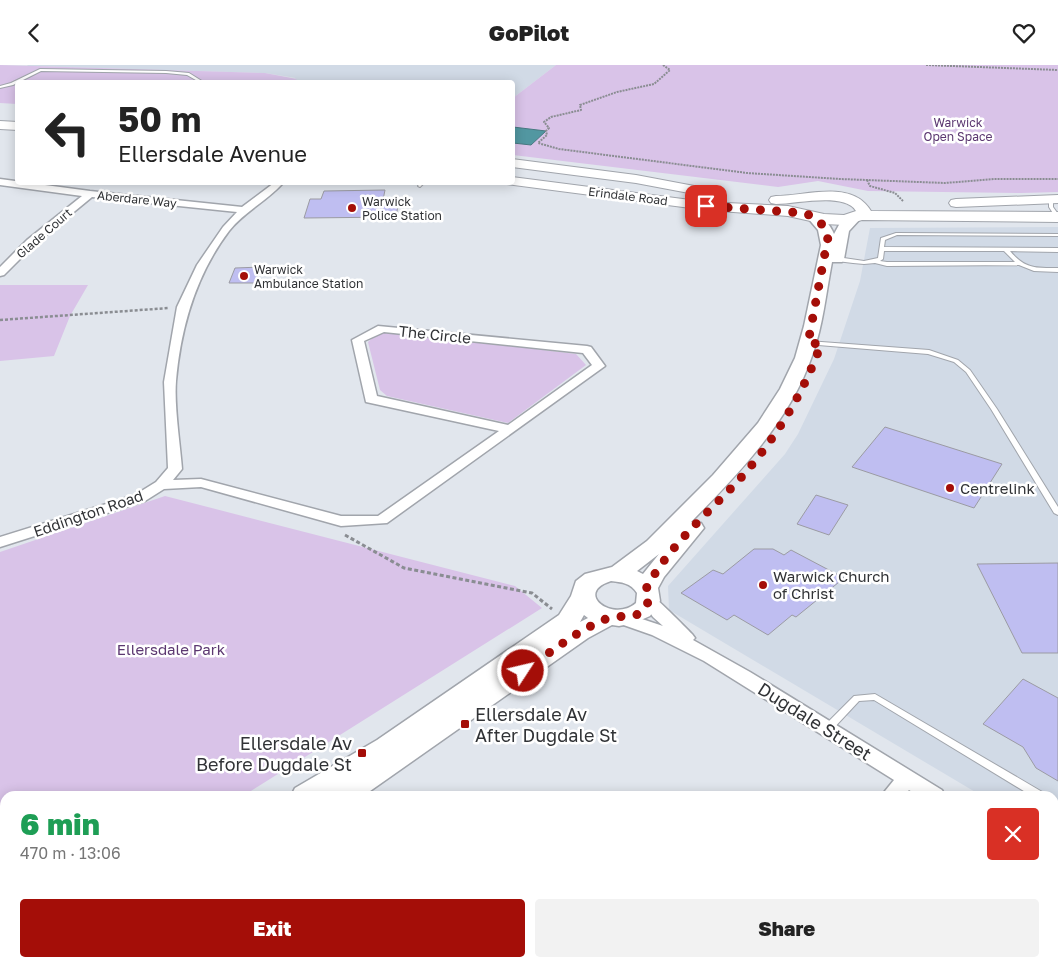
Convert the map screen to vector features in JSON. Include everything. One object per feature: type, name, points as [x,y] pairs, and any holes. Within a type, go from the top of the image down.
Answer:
[{"type":"main road","points":[[0,125],[15,126]]},
{"type":"main road","name":"Erindale Road","points":[[515,163],[636,179],[807,210],[835,220],[857,212],[928,205],[1055,199]]},
{"type":"main road","name":"Erindale Road","points":[[515,181],[706,206],[807,210],[828,195],[857,212],[1058,217]]},
{"type":"street","name":"Aberdare Way","points":[[0,182],[15,184]]},
{"type":"street","name":"Aberdare Way","points":[[22,185],[244,210]]},
{"type":"street","name":"Eddington Road","points":[[0,542],[140,498],[161,485],[175,469],[170,382],[183,307],[202,265],[226,229],[244,210],[276,185]]},
{"type":"street","name":"Glade Court","points":[[0,273],[32,242],[90,194]]},
{"type":"street","points":[[582,597],[588,608],[601,615],[615,618],[630,617],[643,610],[654,574],[677,545],[739,479],[774,436],[793,407],[812,370],[828,237],[825,229],[807,210]]},
{"type":"street","points":[[617,574],[636,563],[663,539],[726,474],[761,432],[814,343],[837,259],[839,237],[845,224],[857,212]]},
{"type":"street","name":"The Circle","points":[[161,485],[201,483],[341,521],[382,520],[599,366],[587,350],[382,328],[358,340],[372,399],[510,429]]},
{"type":"street","points":[[314,791],[387,747],[567,621],[582,597],[584,588],[591,580],[603,575],[617,574],[637,580],[648,594]]},
{"type":"street","name":"Dugdale Street","points":[[648,594],[659,613],[694,646]]},
{"type":"street","points":[[349,791],[579,632],[615,618]]},
{"type":"street","name":"Dugdale Street","points":[[615,618],[650,627],[694,646],[927,791]]},
{"type":"street","points":[[896,791],[907,779]]},
{"type":"lane","points":[[19,80],[40,69],[166,72],[188,74],[199,80]]},
{"type":"lane","points":[[0,87],[15,82]]},
{"type":"lane","points":[[1055,199],[1051,207],[1058,217]]},
{"type":"lane","points":[[875,261],[880,259],[884,237],[902,233],[1058,235]]},
{"type":"lane","points":[[881,249],[1058,250]]},
{"type":"lane","points":[[1005,249],[1018,264],[1024,267],[1058,270]]},
{"type":"lane","points":[[837,259],[875,261],[887,264],[1018,264]]},
{"type":"lane","points":[[814,343],[929,353],[947,357],[962,365],[994,409],[1058,513]]},
{"type":"lane","points":[[828,728],[857,698],[875,697],[1032,791]]},
{"type":"path","points":[[663,65],[670,70],[654,84],[617,93],[580,105],[581,110],[551,117],[544,122],[549,128],[546,131],[547,135],[538,143],[559,149],[747,173],[945,183],[994,179],[1058,179]]},
{"type":"path","points":[[926,65],[1058,70]]},
{"type":"path","points":[[867,180],[870,186],[886,190],[897,196]]},
{"type":"path","points":[[0,320],[183,307]]},
{"type":"path","points":[[338,531],[404,568],[532,593],[567,621]]},
{"type":"shaded area","points":[[556,65],[515,96],[515,80],[293,80],[296,78],[265,73],[27,66]]},
{"type":"shaded area","points":[[1058,227],[1058,791],[974,791],[669,610],[668,586],[785,454],[798,434],[834,359],[860,281],[870,228]]},
{"type":"green space","points":[[0,65],[265,73],[297,79],[15,80],[15,104],[0,103]]},
{"type":"green space","name":"Warwick Open Space","points":[[556,65],[1058,65],[1058,192],[868,191],[818,181],[778,187],[515,155],[515,96]]},
{"type":"green space","points":[[0,285],[88,285],[70,316],[54,356],[0,361]]},
{"type":"green space","points":[[386,331],[576,354],[586,365],[508,423],[387,396],[380,390],[368,342],[377,334]]},
{"type":"green space","name":"Ellersdale Park","points":[[165,496],[515,586],[542,608],[251,791],[0,791],[0,552]]},
{"type":"water","points":[[515,127],[546,131],[531,145],[515,143]]},
{"type":"building","name":"Warwick Police Station","points":[[385,190],[383,200],[399,200],[396,217],[304,218],[310,199],[321,199],[324,191]]},
{"type":"building","name":"Warwick Ambulance Station","points":[[262,267],[254,283],[229,283],[235,268]]},
{"type":"building","name":"Centrelink","points":[[885,427],[1002,464],[974,508],[852,467]]},
{"type":"building","points":[[816,495],[848,505],[829,535],[797,524]]},
{"type":"building","name":"Warwick Church of Christ","points":[[754,549],[773,549],[784,555],[791,550],[844,578],[796,617],[792,615],[768,635],[734,615],[727,620],[681,593],[713,570],[723,574]]},
{"type":"building","points":[[1058,563],[1058,653],[1022,653],[977,564]]},
{"type":"building","points":[[1023,679],[1058,698],[1058,781],[1036,768],[1023,747],[983,724]]},
{"type":"place","name":"Warwick Police Station","points":[[352,208]]},
{"type":"place","name":"Warwick Ambulance Station","points":[[244,276]]},
{"type":"place","name":"Centrelink","points":[[950,488]]},
{"type":"place","name":"Warwick Church of Christ","points":[[763,585]]},
{"type":"place","name":"Ellersdale Av After Dugdale St","points":[[465,724]]},
{"type":"place","name":"Ellersdale Av Before Dugdale St","points":[[362,753]]},
{"type":"route","points":[[523,671],[579,632],[609,617],[630,617],[643,610],[649,599],[646,589],[654,574],[677,545],[739,479],[774,436],[793,407],[812,370],[821,344],[808,343],[826,255],[828,237],[825,229],[814,217],[804,213],[706,206]]}]
